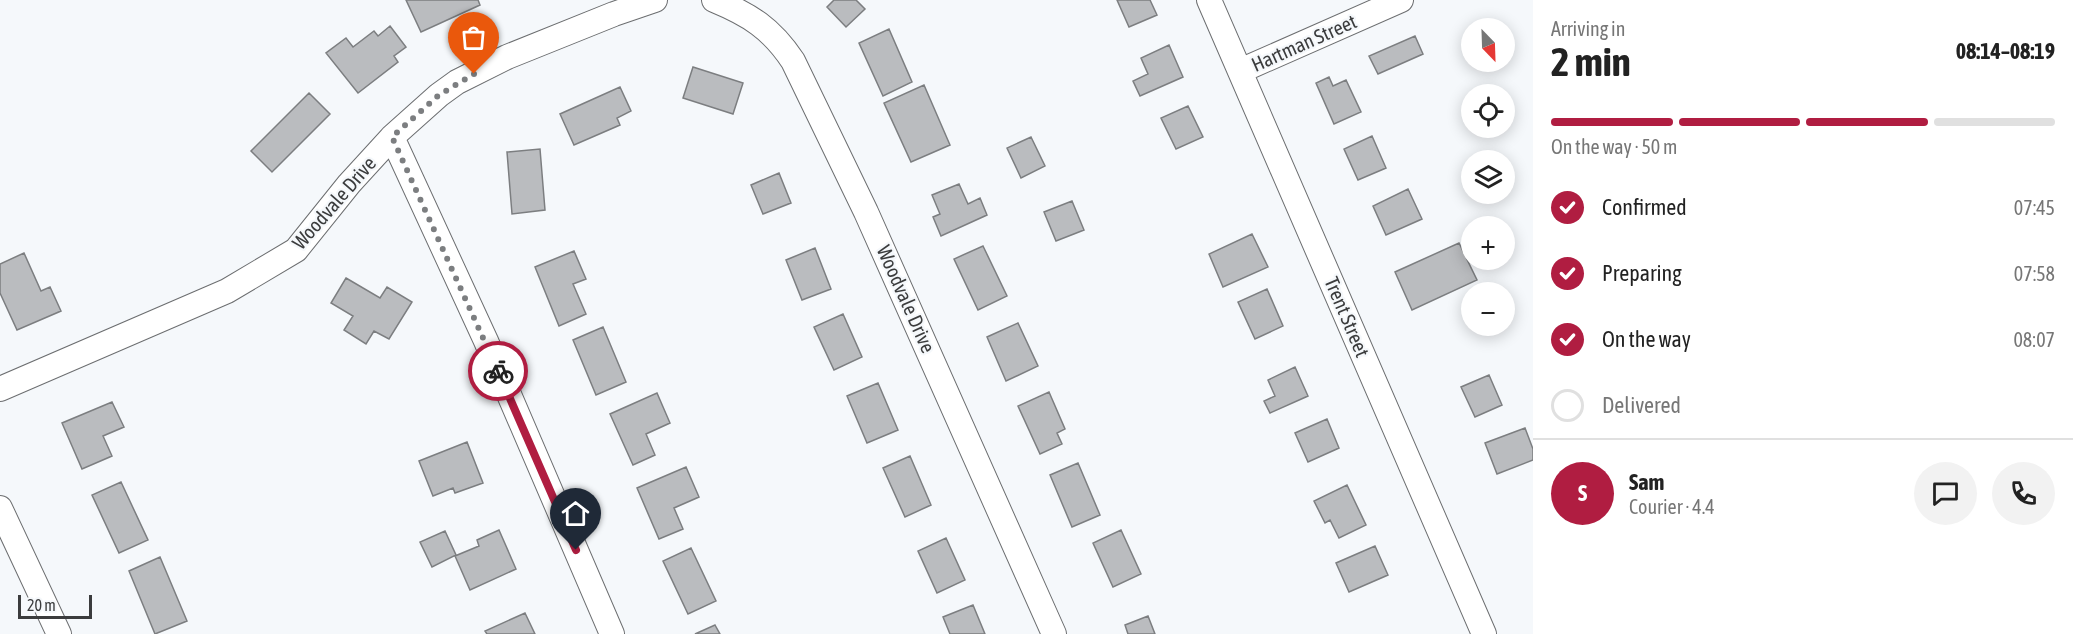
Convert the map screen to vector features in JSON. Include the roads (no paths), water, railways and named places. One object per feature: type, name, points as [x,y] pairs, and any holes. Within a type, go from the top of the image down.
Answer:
[{"type":"street","name":"Woodvale Drive","points":[[0,389],[226,291],[296,250],[349,184],[392,137],[457,82],[507,57],[655,0]]},
{"type":"street","name":"Woodvale Drive","points":[[714,0],[743,12],[763,26],[780,42],[793,61],[871,222],[1054,634]]},
{"type":"street","name":"Trent Street","points":[[1209,0],[1484,634]]},
{"type":"street","name":"Hartman Street","points":[[1240,71],[1401,0]]},
{"type":"street","points":[[392,137],[486,341],[612,634]]},
{"type":"street","points":[[0,508],[59,634]]}]
